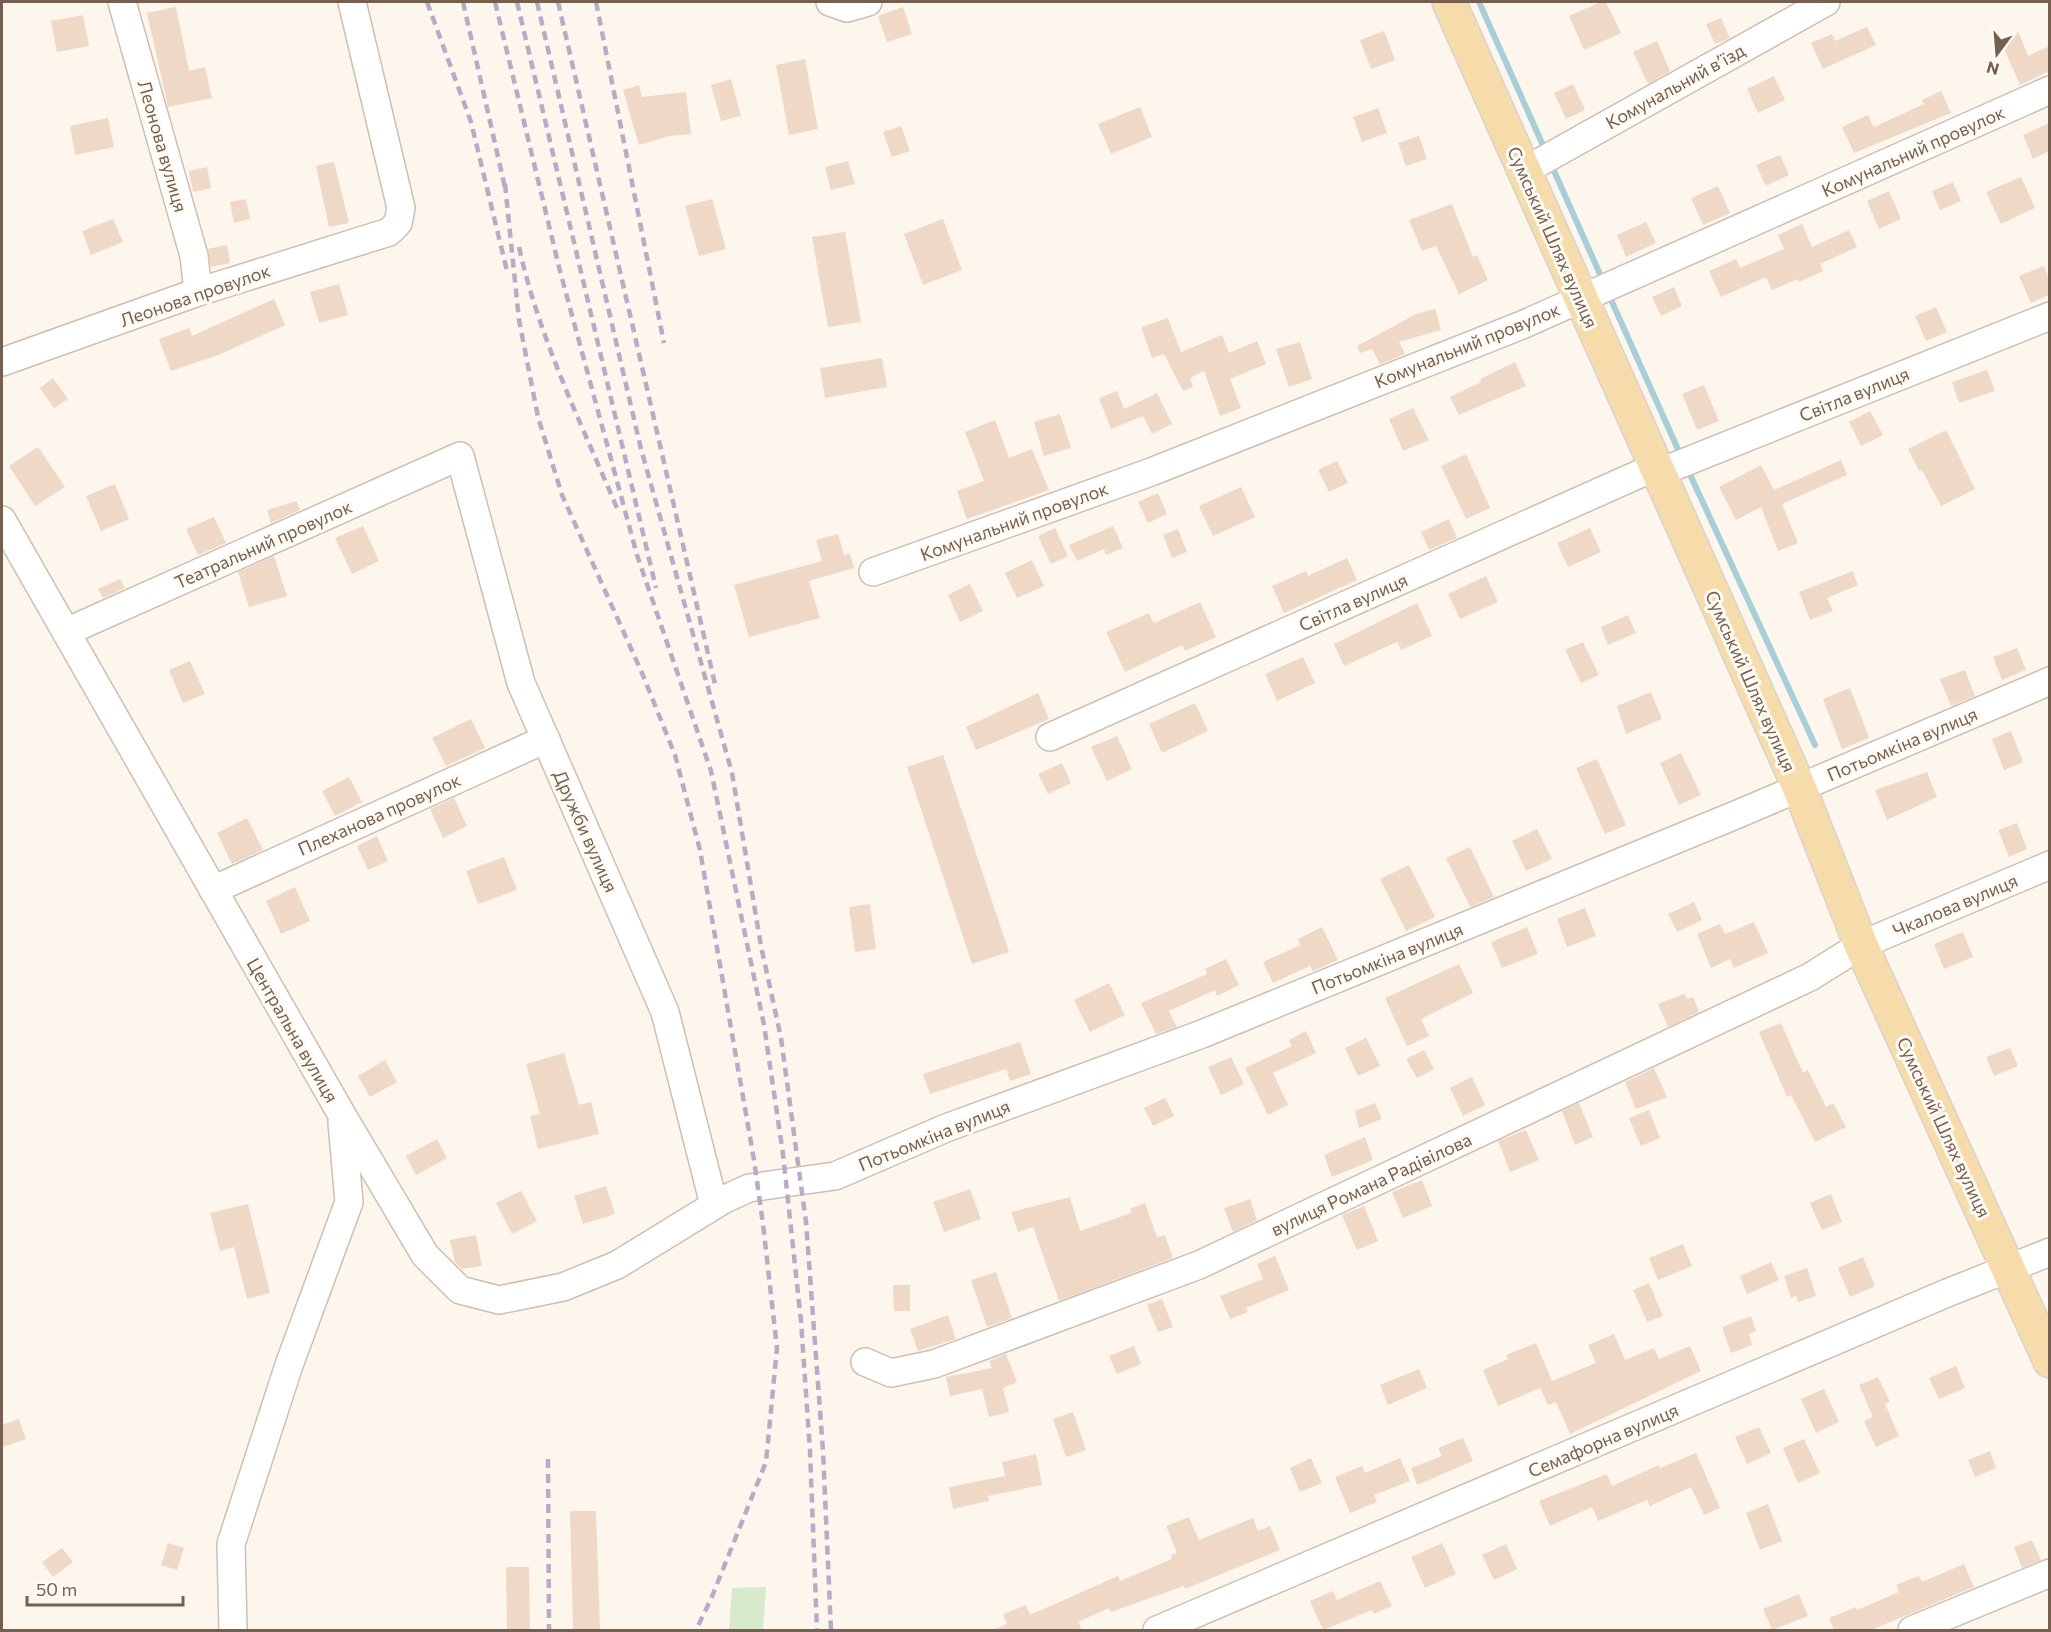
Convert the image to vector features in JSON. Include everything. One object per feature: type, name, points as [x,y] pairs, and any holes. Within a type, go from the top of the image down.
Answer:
[{"type":"main road","name":"Сумський Шлях вулиця","points":[[1449,2],[1799,787],[1861,945],[2049,1361]]},
{"type":"street","name":"Леонова вулиця","points":[[122,2],[194,256],[198,292]]},
{"type":"street","name":"Леонова провулок","points":[[2,362],[198,292],[389,232],[398,223],[401,208],[352,2]]},
{"type":"street","points":[[830,2],[847,8],[868,2]]},
{"type":"street","name":"Комунальний в’їзд","points":[[1524,171],[1826,2]]},
{"type":"street","name":"Комунальний провулок","points":[[873,572],[1151,472],[1522,326],[1580,298],[2049,90]]},
{"type":"street","name":"Світла вулиця","points":[[1050,737],[1657,470],[2049,316]]},
{"type":"street","name":"Театральний провулок","points":[[66,632],[460,456]]},
{"type":"street","name":"Дружби вулиця","points":[[460,456],[521,683],[665,1012],[714,1205]]},
{"type":"street","name":"Центральна вулиця","points":[[2,520],[342,1115],[425,1255],[460,1290],[499,1300],[563,1287],[618,1264],[714,1205]]},
{"type":"street","name":"Потьомкіна вулиця","points":[[714,1205],[748,1188],[835,1176],[946,1128],[1202,1034],[2049,681]]},
{"type":"street","name":"Плеханова провулок","points":[[213,890],[546,739]]},
{"type":"street","name":"Чкалова вулиця","points":[[1861,945],[2049,866]]},
{"type":"street","name":"вулиця Романа Радівілова","points":[[865,1362],[891,1373],[934,1364],[1199,1265],[1810,976],[1861,945]]},
{"type":"street","points":[[233,1630],[231,1544],[289,1365],[349,1202],[342,1115]]},
{"type":"street","name":"Семафорна вулиця","points":[[1157,1630],[2049,1252]]},
{"type":"street","points":[[1912,1630],[2049,1573]]},
{"type":"green space","points":[[766,1587],[763,1630],[729,1630],[732,1588]]},
{"type":"building","points":[[1606,2],[1621,33],[1584,50],[1569,16]]},
{"type":"building","points":[[176,7],[189,71],[205,67],[212,98],[168,107],[147,13]]},
{"type":"building","points":[[903,7],[912,34],[887,42],[878,16]]},
{"type":"building","points":[[83,15],[89,46],[57,52],[51,21]]},
{"type":"building","points":[[1721,18],[1730,38],[1715,44],[1706,24]]},
{"type":"building","points":[[1867,27],[1876,45],[1823,69],[1811,43],[1832,34],[1835,41]]},
{"type":"building","points":[[1384,31],[1395,60],[1371,69],[1360,40]]},
{"type":"building","points":[[2018,31],[2028,56],[2049,46],[2049,71],[2020,85],[2000,40]]},
{"type":"building","points":[[1657,41],[1670,71],[1648,84],[1633,52]]},
{"type":"building","points":[[805,59],[818,129],[789,135],[776,65]]},
{"type":"building","points":[[1774,76],[1785,100],[1758,113],[1747,89]]},
{"type":"building","points":[[731,79],[741,116],[721,121],[711,85]]},
{"type":"building","points":[[1573,84],[1585,110],[1566,119],[1554,93]]},
{"type":"building","points":[[639,85],[642,97],[686,92],[691,134],[669,136],[639,145],[623,90]]},
{"type":"building","points":[[1941,91],[1951,113],[1854,153],[1842,127],[1868,115],[1874,127],[1924,104],[1922,100]]},
{"type":"building","points":[[1140,107],[1152,137],[1111,154],[1098,124]]},
{"type":"building","points":[[1378,108],[1387,133],[1362,142],[1353,117]]},
{"type":"building","points":[[108,118],[114,147],[75,155],[70,126]]},
{"type":"building","points":[[2049,123],[2049,151],[2033,159],[2023,135]]},
{"type":"building","points":[[901,126],[910,151],[892,157],[883,132]]},
{"type":"building","points":[[1419,136],[1427,159],[1406,166],[1398,143]]},
{"type":"building","points":[[1780,155],[1789,175],[1766,186],[1756,165]]},
{"type":"building","points":[[848,161],[855,184],[831,190],[825,167]]},
{"type":"building","points":[[334,162],[349,223],[329,227],[316,166]]},
{"type":"building","points":[[207,167],[211,188],[193,192],[189,171]]},
{"type":"building","points":[[2021,177],[2035,208],[2001,224],[1986,192]]},
{"type":"building","points":[[1953,182],[1961,201],[1940,210],[1932,191]]},
{"type":"building","points":[[1718,186],[1730,213],[1703,225],[1691,198]]},
{"type":"building","points":[[1889,191],[1901,219],[1879,229],[1867,201]]},
{"type":"building","points":[[246,199],[250,219],[234,223],[230,202]]},
{"type":"building","points":[[712,199],[726,249],[699,256],[685,206]]},
{"type":"building","points":[[1452,204],[1473,257],[1477,255],[1488,280],[1459,294],[1436,246],[1422,251],[1409,220]]},
{"type":"building","points":[[113,219],[123,242],[91,255],[82,231]]},
{"type":"building","points":[[943,219],[962,270],[923,285],[904,234]]},
{"type":"building","points":[[1646,222],[1656,243],[1626,257],[1617,235]]},
{"type":"building","points":[[1802,224],[1812,247],[1849,230],[1857,247],[1820,264],[1823,271],[1799,282],[1798,279],[1772,290],[1766,277],[1721,297],[1709,271],[1736,259],[1740,268],[1784,249],[1778,235]]},
{"type":"building","points":[[845,232],[861,322],[828,327],[812,237]]},
{"type":"building","points":[[227,245],[230,263],[211,267],[208,249]]},
{"type":"building","points":[[2044,266],[2049,279],[2049,295],[2031,303],[2019,276]]},
{"type":"building","points":[[339,284],[348,315],[319,323],[310,292]]},
{"type":"building","points":[[1674,287],[1682,306],[1661,316],[1652,297]]},
{"type":"building","points":[[274,299],[285,325],[218,355],[171,371],[159,339],[189,328],[192,336]]},
{"type":"building","points":[[1936,307],[1947,332],[1926,341],[1915,316]]},
{"type":"building","points":[[1435,309],[1441,330],[1399,342],[1405,354],[1380,364],[1372,349],[1360,353],[1357,346],[1416,314]]},
{"type":"building","points":[[1168,318],[1181,352],[1222,335],[1229,353],[1257,341],[1266,364],[1230,379],[1241,408],[1220,416],[1204,371],[1190,378],[1193,387],[1183,391],[1164,354],[1152,358],[1141,327]]},
{"type":"building","points":[[1300,342],[1312,379],[1289,387],[1276,349]]},
{"type":"building","points":[[882,358],[887,387],[825,398],[820,368]]},
{"type":"building","points":[[1515,362],[1526,386],[1459,415],[1450,397]]},
{"type":"building","points":[[1987,370],[1995,391],[1959,403],[1952,382]]},
{"type":"building","points":[[53,378],[68,399],[54,408],[40,388]]},
{"type":"building","points":[[1704,385],[1719,421],[1697,430],[1682,394]]},
{"type":"building","points":[[1117,391],[1124,409],[1157,393],[1172,424],[1152,434],[1143,416],[1111,429],[1099,398]]},
{"type":"building","points":[[1413,408],[1429,440],[1403,451],[1389,419]]},
{"type":"building","points":[[1870,411],[1883,435],[1861,446],[1849,422]]},
{"type":"building","points":[[1060,414],[1071,448],[1044,456],[1034,422]]},
{"type":"building","points":[[995,420],[1009,458],[1032,449],[1049,490],[967,519],[957,491],[984,481],[965,432]]},
{"type":"building","points":[[1946,430],[1975,489],[1941,506],[1908,449]]},
{"type":"building","points":[[38,447],[65,487],[35,506],[9,466]]},
{"type":"building","points":[[1466,454],[1490,508],[1466,519],[1441,466]]},
{"type":"building","points":[[1841,460],[1847,475],[1782,504],[1798,543],[1778,551],[1761,507],[1736,520],[1719,487],[1761,465],[1774,490]]},
{"type":"building","points":[[1337,461],[1348,483],[1329,492],[1318,470]]},
{"type":"building","points":[[115,484],[129,519],[101,531],[86,496]]},
{"type":"building","points":[[1241,487],[1255,517],[1213,536],[1199,506]]},
{"type":"building","points":[[1158,493],[1167,514],[1148,523],[1138,502]]},
{"type":"building","points":[[297,501],[300,510],[271,523],[267,510]]},
{"type":"building","points":[[214,517],[226,543],[198,555],[186,529]]},
{"type":"building","points":[[1449,519],[1457,538],[1429,550],[1421,532]]},
{"type":"building","points":[[363,526],[379,561],[352,574],[335,538]]},
{"type":"building","points":[[1113,526],[1123,548],[1106,555],[1104,549],[1077,561],[1069,545]]},
{"type":"building","points":[[1055,528],[1068,556],[1051,564],[1038,536]]},
{"type":"building","points":[[1590,528],[1601,552],[1568,567],[1557,543]]},
{"type":"building","points":[[1178,529],[1187,552],[1172,558],[1163,535]]},
{"type":"building","points":[[838,534],[844,555],[850,553],[854,568],[809,581],[820,618],[749,637],[734,585],[822,561],[816,540]]},
{"type":"building","points":[[274,556],[287,596],[249,607],[238,572]]},
{"type":"building","points":[[1347,558],[1357,580],[1284,613],[1272,586],[1306,571],[1308,576]]},
{"type":"building","points":[[1032,560],[1044,586],[1017,598],[1005,573]]},
{"type":"building","points":[[1853,571],[1858,585],[1827,598],[1833,611],[1810,620],[1799,592]]},
{"type":"building","points":[[1486,576],[1498,602],[1460,619],[1448,594]]},
{"type":"building","points":[[120,579],[125,588],[103,598],[98,589]]},
{"type":"building","points":[[970,584],[983,611],[960,622],[948,595]]},
{"type":"building","points":[[1200,602],[1216,637],[1185,651],[1182,645],[1125,672],[1106,632],[1149,613],[1154,623]]},
{"type":"building","points":[[1417,603],[1432,636],[1401,650],[1397,642],[1344,666],[1334,644]]},
{"type":"building","points":[[1628,615],[1636,633],[1608,645],[1601,627]]},
{"type":"building","points":[[1583,642],[1599,675],[1581,683],[1565,650]]},
{"type":"building","points":[[2017,648],[2026,670],[2002,680],[1993,657]]},
{"type":"building","points":[[1303,657],[1315,683],[1277,701],[1265,674]]},
{"type":"building","points":[[190,661],[205,694],[183,703],[169,670]]},
{"type":"building","points":[[1965,670],[1975,696],[1951,706],[1940,679]]},
{"type":"building","points":[[1850,688],[1869,738],[1842,749],[1823,699]]},
{"type":"building","points":[[1651,692],[1662,719],[1626,734],[1617,706]]},
{"type":"building","points":[[1038,693],[1049,719],[976,750],[966,727]]},
{"type":"building","points":[[1195,703],[1208,731],[1162,753],[1149,724]]},
{"type":"building","points":[[471,719],[485,748],[446,766],[432,738]]},
{"type":"building","points":[[2011,731],[2023,762],[2004,770],[1992,739]]},
{"type":"building","points":[[1117,736],[1132,769],[1107,781],[1091,747]]},
{"type":"building","points":[[1681,753],[1701,795],[1679,805],[1660,763]]},
{"type":"building","points":[[943,755],[1009,952],[972,964],[907,767]]},
{"type":"building","points":[[1597,759],[1626,825],[1605,834],[1576,768]]},
{"type":"building","points":[[1062,763],[1071,783],[1048,794],[1038,774]]},
{"type":"building","points":[[1927,772],[1937,797],[1887,820],[1875,790]]},
{"type":"building","points":[[349,777],[362,802],[335,816],[322,791]]},
{"type":"building","points":[[454,798],[467,826],[443,838],[430,809]]},
{"type":"building","points":[[247,818],[263,850],[232,864],[217,833]]},
{"type":"building","points":[[2017,823],[2027,849],[2009,857],[1998,830]]},
{"type":"building","points":[[1537,829],[1552,859],[1526,871],[1512,841]]},
{"type":"building","points":[[377,836],[388,861],[368,870],[357,846]]},
{"type":"building","points":[[1470,847],[1494,897],[1470,907],[1446,858]]},
{"type":"building","points":[[504,857],[517,890],[478,904],[466,871]]},
{"type":"building","points":[[1409,865],[1435,917],[1406,931],[1380,879]]},
{"type":"building","points":[[295,887],[310,921],[281,934],[266,901]]},
{"type":"building","points":[[1694,902],[1702,920],[1677,932],[1668,914]]},
{"type":"building","points":[[870,904],[876,949],[855,952],[849,907]]},
{"type":"building","points":[[1585,908],[1596,936],[1567,947],[1557,919]]},
{"type":"building","points":[[1754,922],[1768,953],[1734,968],[1730,959],[1711,968],[1697,934],[1720,924],[1725,934]]},
{"type":"building","points":[[1322,927],[1338,960],[1313,971],[1310,966],[1273,983],[1263,962],[1300,945],[1298,939]]},
{"type":"building","points":[[1527,927],[1538,954],[1502,968],[1491,942]]},
{"type":"building","points":[[1963,932],[1973,957],[1944,969],[1934,944]]},
{"type":"building","points":[[1226,959],[1239,985],[1217,996],[1215,990],[1169,1011],[1177,1027],[1156,1034],[1141,1003],[1207,974],[1205,969]]},
{"type":"building","points":[[1459,964],[1473,993],[1421,1019],[1429,1036],[1407,1046],[1385,998]]},
{"type":"building","points":[[1109,983],[1125,1015],[1090,1032],[1074,1000]]},
{"type":"building","points":[[1684,994],[1687,999],[1693,997],[1699,1012],[1668,1027],[1658,1004]]},
{"type":"building","points":[[1781,1023],[1803,1073],[1808,1070],[1826,1107],[1833,1103],[1846,1127],[1815,1142],[1791,1095],[1787,1097],[1759,1032]]},
{"type":"building","points":[[1306,1031],[1316,1053],[1273,1073],[1288,1105],[1268,1115],[1245,1068],[1292,1046],[1289,1040]]},
{"type":"building","points":[[1366,1038],[1380,1066],[1358,1076],[1345,1048]]},
{"type":"building","points":[[1020,1042],[1031,1074],[1010,1081],[1006,1069],[930,1094],[923,1074]]},
{"type":"building","points":[[2010,1048],[2018,1066],[1994,1076],[1986,1057]]},
{"type":"building","points":[[1424,1050],[1434,1069],[1417,1078],[1406,1059]]},
{"type":"building","points":[[564,1053],[579,1105],[591,1102],[599,1134],[538,1149],[530,1116],[540,1114],[526,1064]]},
{"type":"building","points":[[1231,1057],[1244,1084],[1221,1095],[1208,1067]]},
{"type":"building","points":[[385,1060],[397,1082],[370,1097],[358,1076]]},
{"type":"building","points":[[1654,1068],[1667,1097],[1636,1109],[1625,1082]]},
{"type":"building","points":[[1472,1077],[1485,1105],[1463,1116],[1450,1088]]},
{"type":"building","points":[[1165,1098],[1174,1116],[1153,1126],[1144,1108]]},
{"type":"building","points":[[1375,1103],[1382,1119],[1359,1128],[1355,1111]]},
{"type":"building","points":[[1579,1103],[1593,1137],[1575,1145],[1562,1111]]},
{"type":"building","points":[[1649,1110],[1660,1138],[1641,1146],[1629,1118]]},
{"type":"building","points":[[1526,1130],[1539,1160],[1510,1172],[1498,1141]]},
{"type":"building","points":[[1365,1137],[1373,1160],[1332,1177],[1324,1155]]},
{"type":"building","points":[[437,1139],[447,1158],[416,1175],[406,1156]]},
{"type":"building","points":[[1422,1180],[1432,1206],[1403,1218],[1392,1192]]},
{"type":"building","points":[[606,1186],[615,1214],[583,1224],[574,1196]]},
{"type":"building","points":[[970,1189],[981,1219],[944,1232],[933,1202]]},
{"type":"building","points":[[521,1191],[537,1221],[512,1234],[496,1203]]},
{"type":"building","points":[[1831,1194],[1842,1222],[1822,1230],[1810,1203]]},
{"type":"building","points":[[1070,1197],[1080,1231],[1131,1213],[1130,1209],[1145,1203],[1157,1237],[1165,1235],[1173,1258],[1059,1301],[1033,1227],[1018,1232],[1011,1212]]},
{"type":"building","points":[[1250,1199],[1257,1220],[1233,1232],[1224,1208]]},
{"type":"building","points":[[248,1204],[270,1293],[247,1299],[234,1247],[220,1251],[210,1213]]},
{"type":"building","points":[[1364,1206],[1378,1241],[1357,1250],[1342,1215]]},
{"type":"building","points":[[476,1235],[482,1266],[462,1269],[455,1262],[450,1240]]},
{"type":"building","points":[[1683,1244],[1692,1266],[1658,1280],[1649,1258]]},
{"type":"building","points":[[1275,1256],[1289,1290],[1246,1308],[1248,1312],[1230,1319],[1220,1296],[1263,1279],[1257,1264]]},
{"type":"building","points":[[1863,1257],[1875,1286],[1850,1297],[1838,1268]]},
{"type":"building","points":[[1771,1262],[1779,1280],[1747,1294],[1740,1276]]},
{"type":"building","points":[[1807,1268],[1816,1296],[1798,1302],[1796,1296],[1791,1298],[1784,1276]]},
{"type":"building","points":[[996,1272],[1012,1318],[987,1327],[971,1280]]},
{"type":"building","points":[[1649,1283],[1663,1316],[1647,1322],[1633,1290]]},
{"type":"building","points":[[893,1285],[910,1285],[910,1311],[894,1311]]},
{"type":"building","points":[[1162,1299],[1173,1327],[1158,1332],[1147,1305]]},
{"type":"building","points":[[948,1315],[956,1339],[918,1351],[910,1329]]},
{"type":"building","points":[[1751,1316],[1756,1331],[1749,1334],[1752,1345],[1731,1353],[1722,1327]]},
{"type":"building","points":[[1614,1334],[1625,1360],[1654,1348],[1659,1359],[1690,1346],[1701,1371],[1570,1434],[1556,1402],[1548,1405],[1540,1388],[1498,1406],[1483,1370],[1508,1359],[1506,1355],[1536,1343],[1552,1381],[1596,1363],[1588,1345]]},
{"type":"building","points":[[1134,1346],[1141,1364],[1117,1374],[1109,1356]]},
{"type":"building","points":[[1006,1354],[1017,1382],[1003,1388],[1009,1412],[989,1417],[982,1389],[950,1396],[946,1377],[992,1368],[989,1361]]},
{"type":"building","points":[[1956,1366],[1965,1388],[1939,1399],[1929,1378]]},
{"type":"building","points":[[1419,1369],[1427,1388],[1388,1405],[1380,1385]]},
{"type":"building","points":[[1878,1377],[1890,1402],[1885,1404],[1899,1436],[1876,1447],[1864,1421],[1873,1417],[1859,1385]]},
{"type":"building","points":[[1824,1389],[1839,1422],[1816,1433],[1801,1399]]},
{"type":"building","points":[[1073,1412],[1086,1450],[1066,1457],[1053,1419]]},
{"type":"building","points":[[19,1419],[26,1439],[2,1447],[2,1425]]},
{"type":"building","points":[[1759,1427],[1771,1453],[1747,1464],[1735,1437]]},
{"type":"building","points":[[1463,1438],[1473,1461],[1417,1485],[1411,1468],[1442,1456],[1438,1448]]},
{"type":"building","points":[[1804,1439],[1820,1473],[1798,1483],[1783,1448]]},
{"type":"building","points":[[1990,1451],[1996,1468],[1975,1477],[1968,1460]]},
{"type":"building","points":[[1696,1453],[1720,1508],[1704,1515],[1691,1487],[1650,1506],[1647,1500],[1598,1521],[1592,1507],[1550,1526],[1539,1501],[1607,1474],[1612,1486],[1659,1465],[1660,1468]]},
{"type":"building","points":[[1036,1454],[1042,1485],[988,1496],[989,1501],[953,1509],[949,1487],[1005,1476],[1002,1462]]},
{"type":"building","points":[[1311,1458],[1322,1483],[1300,1492],[1290,1468]]},
{"type":"building","points":[[1400,1458],[1410,1481],[1374,1495],[1377,1502],[1350,1513],[1335,1477],[1362,1466],[1365,1473]]},
{"type":"building","points":[[1768,1504],[1782,1541],[1760,1550],[1746,1513]]},
{"type":"building","points":[[570,1511],[596,1511],[600,1630],[573,1630]]},
{"type":"building","points":[[1189,1517],[1199,1540],[1253,1518],[1258,1531],[1270,1526],[1280,1550],[1185,1589],[1184,1586],[1111,1612],[1109,1608],[1078,1622],[1082,1630],[992,1630],[1007,1624],[1003,1614],[1026,1605],[1030,1615],[1118,1576],[1120,1581],[1172,1559],[1171,1555],[1177,1553],[1166,1526]]},
{"type":"building","points":[[2032,1540],[2041,1560],[2022,1568],[2014,1547]]},
{"type":"building","points":[[168,1543],[184,1548],[177,1570],[161,1565]]},
{"type":"building","points":[[1442,1543],[1456,1574],[1425,1588],[1411,1557]]},
{"type":"building","points":[[1506,1544],[1517,1569],[1494,1580],[1482,1555]]},
{"type":"building","points":[[62,1548],[73,1562],[53,1577],[42,1562]]},
{"type":"building","points":[[1964,1564],[1974,1587],[1871,1630],[1834,1630],[1829,1618],[1856,1607],[1857,1610],[1899,1592],[1896,1585],[1919,1576],[1922,1582]]},
{"type":"building","points":[[506,1567],[529,1567],[530,1630],[507,1630]]},
{"type":"building","points":[[1380,1581],[1392,1606],[1374,1614],[1372,1610],[1323,1630],[1310,1601],[1333,1591],[1337,1600]]},
{"type":"building","points":[[1799,1594],[1808,1616],[1772,1630],[1763,1609]]},
{"type":"waterway","points":[[1479,2],[1546,152]]},
{"type":"waterway","points":[[1551,164],[1603,281]]},
{"type":"waterway","points":[[1608,293],[1681,456]]},
{"type":"waterway","points":[[1687,468],[1815,745]]},
{"type":"railway","points":[[427,2],[471,122],[507,271]]},
{"type":"railway","points":[[463,2],[506,192]]},
{"type":"railway","points":[[495,2],[560,271],[637,555],[711,771],[764,1025],[783,1154],[801,1321],[810,1451],[817,1630]]},
{"type":"railway","points":[[517,2],[656,588]]},
{"type":"railway","points":[[537,2],[641,449],[732,773],[761,946],[781,1038],[806,1222],[823,1451],[831,1630]]},
{"type":"railway","points":[[558,2],[715,684]]},
{"type":"railway","points":[[596,2],[664,343]]},
{"type":"railway","points":[[505,184],[519,320],[538,417],[562,495],[642,673],[675,755],[700,850],[763,1224],[777,1348],[766,1462],[711,1599],[696,1630]]},
{"type":"railway","points":[[519,247],[527,281],[549,347],[617,508]]},
{"type":"railway","points":[[548,1459],[549,1630]]}]
